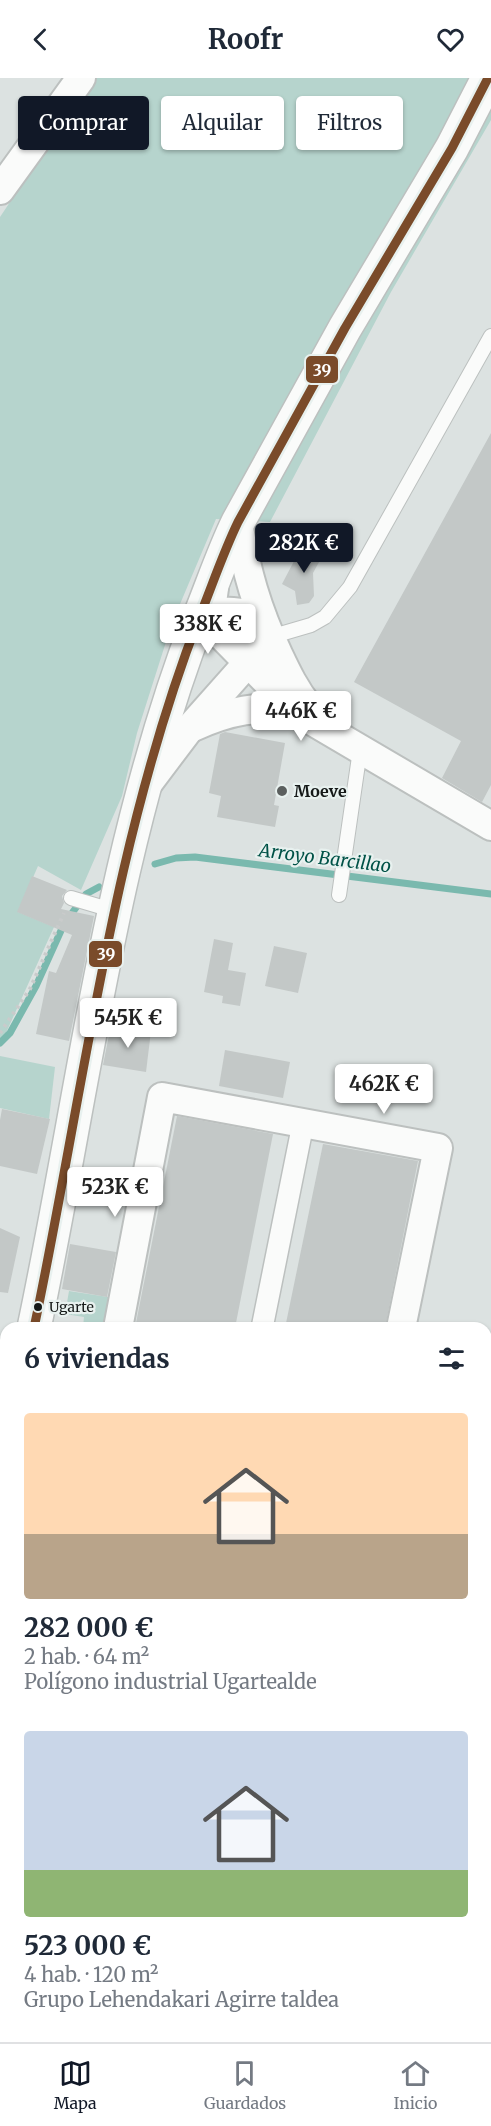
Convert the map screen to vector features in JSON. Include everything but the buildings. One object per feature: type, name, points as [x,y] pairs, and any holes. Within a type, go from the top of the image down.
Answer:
[{"type":"street","points":[[0,190],[81,78]]},
{"type":"street","points":[[35,1322],[102,907],[143,791],[187,648],[231,535],[345,328],[452,148],[488,78]]},
{"type":"street","points":[[231,535],[212,595],[210,617],[219,633],[297,712],[491,826]]},
{"type":"street","points":[[231,535],[266,627],[297,692],[330,733]]},
{"type":"street","points":[[175,687],[186,670],[198,631],[206,618],[224,611],[266,627]]},
{"type":"street","points":[[143,791],[189,729],[249,663],[266,627]]},
{"type":"street","points":[[189,729],[213,718],[237,711],[277,708],[297,712]]},
{"type":"street","points":[[119,1322],[162,1097],[438,1148],[402,1322]]},
{"type":"street","points":[[263,1322],[303,1124]]},
{"type":"lane","points":[[266,627],[311,625],[325,617],[350,587],[491,336]]},
{"type":"lane","points":[[339,895],[360,750]]},
{"type":"lane","points":[[71,898],[102,907]]},
{"type":"path","points":[[0,1033],[30,989],[71,898]]},
{"type":"green space","points":[[93,78],[491,78],[491,120],[391,292],[270,522],[216,519],[172,623],[137,733],[122,796],[81,890],[38,866],[18,912],[54,927],[0,1046],[0,217],[45,150],[149,150],[149,96],[81,96]]},
{"type":"green space","points":[[0,1056],[55,1067],[49,1119],[0,1108]]},
{"type":"green space","points":[[69,1291],[108,1297],[105,1322],[84,1322],[84,1317],[65,1314]]},
{"type":"waterway","name":"Arroyo Barcillao","points":[[155,864],[176,858],[195,857],[491,894]]},
{"type":"waterway","name":"Arroyo Barcillao","points":[[0,1043],[10,1033],[36,986],[64,924],[86,894],[99,887]]},
{"type":"transit line","name":"39","points":[[35,1322],[121,880],[143,791],[169,704],[199,618],[238,522],[345,328],[452,148],[488,78]]},
{"type":"place","name":"Moeve","points":[[282,791]]},
{"type":"place","name":"Ugarte","points":[[38,1307]]}]
